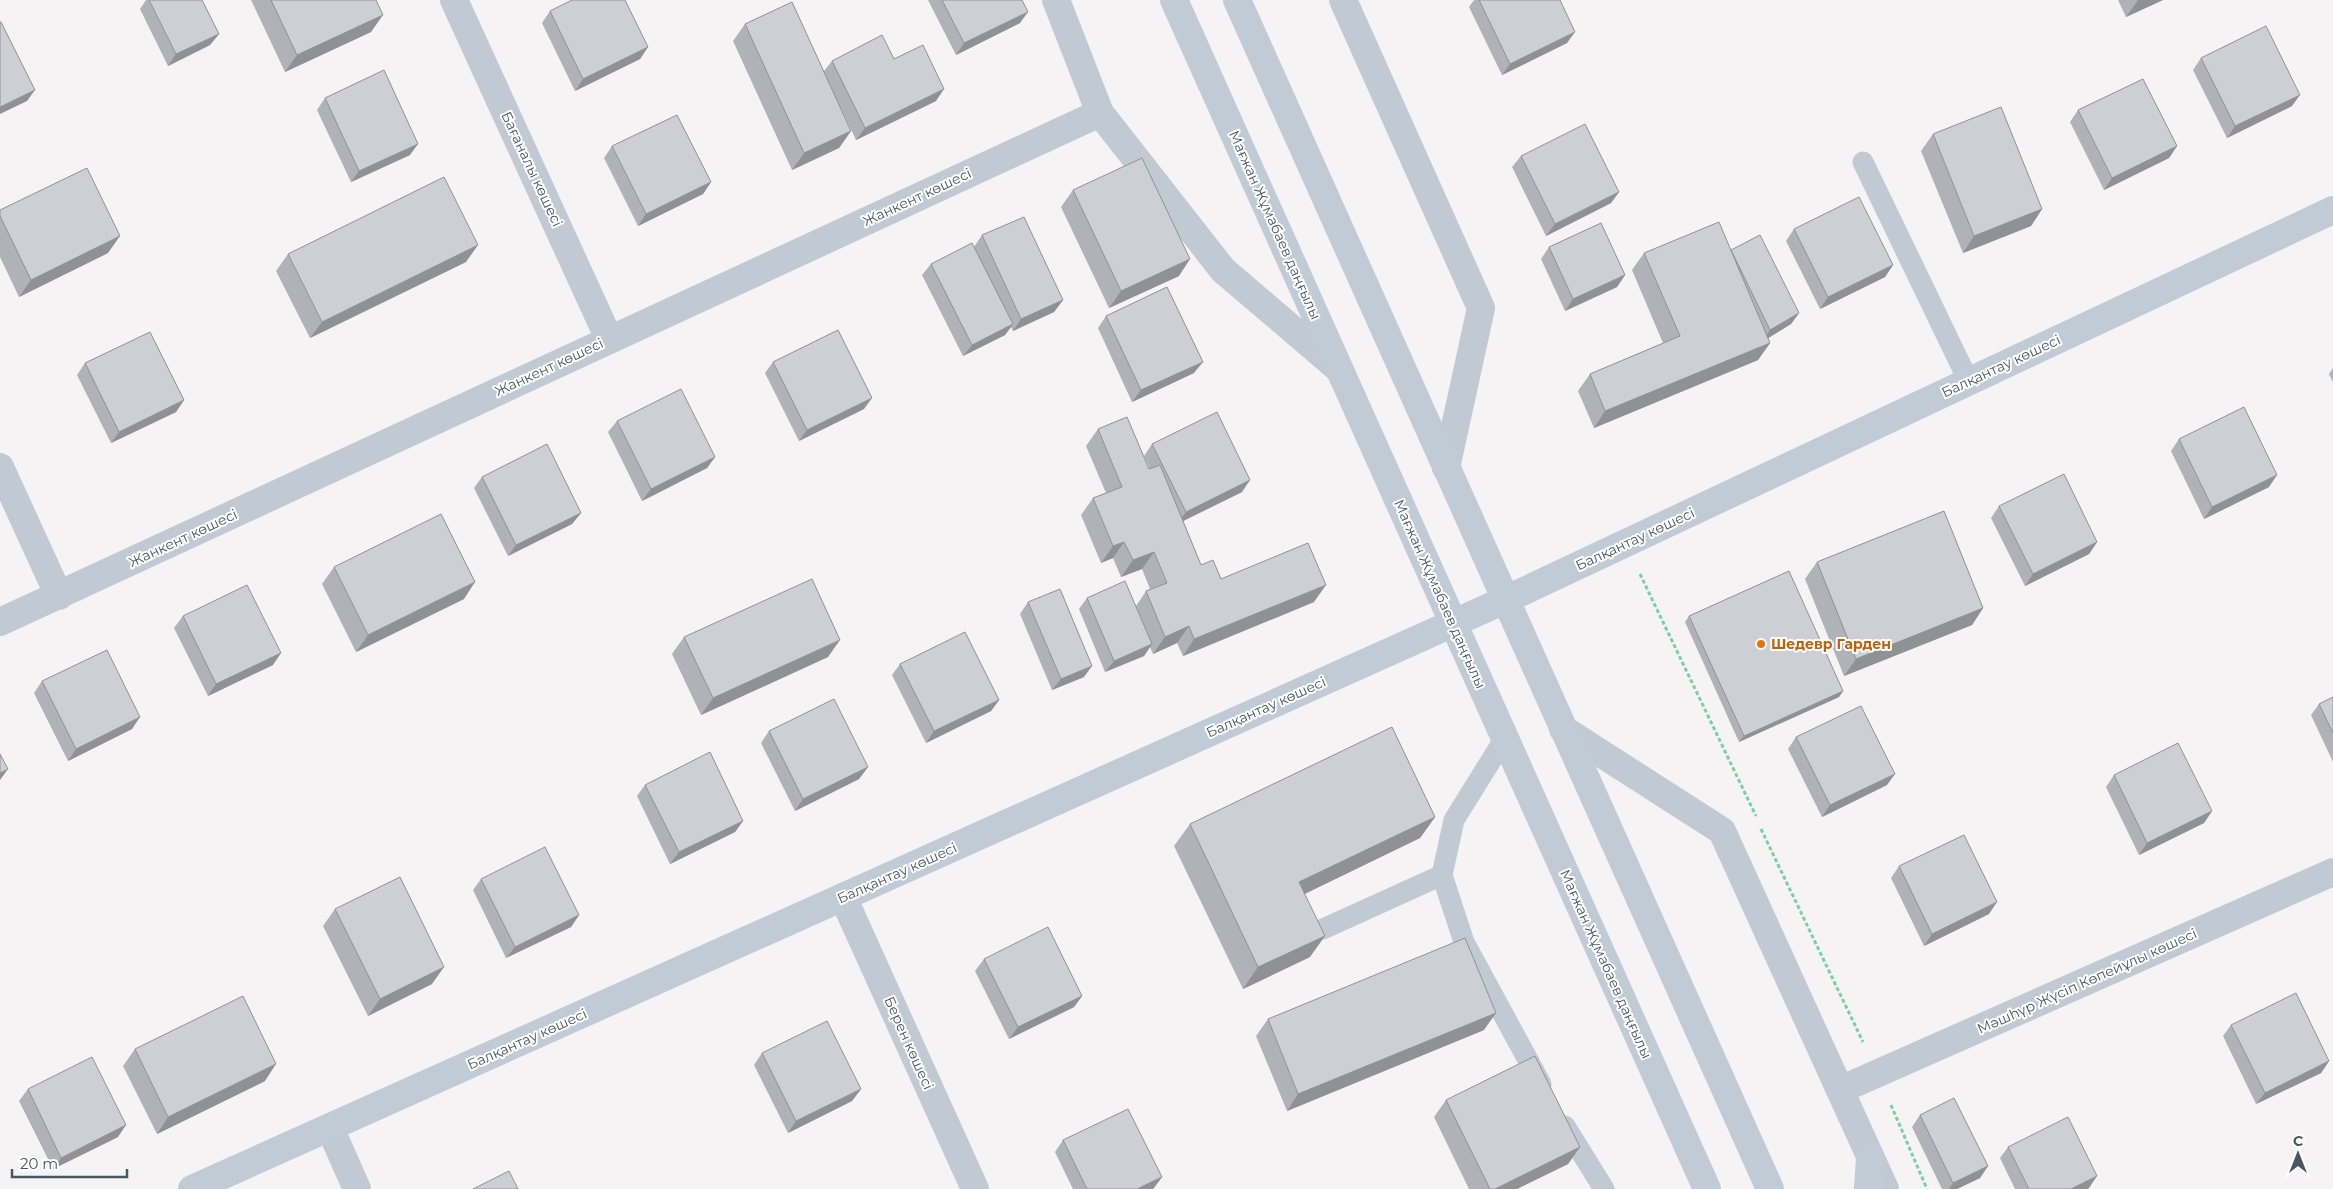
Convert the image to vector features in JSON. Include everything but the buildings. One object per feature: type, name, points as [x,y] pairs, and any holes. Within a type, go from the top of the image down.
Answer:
[{"type":"main road","name":"Мағжан Жұмабаев даңғылы","points":[[1174,0],[1707,1189]]},
{"type":"main road","points":[[1237,0],[1770,1189]]},
{"type":"main road","name":"Балқантау көшесі","points":[[192,1189],[1506,600],[2333,210]]},
{"type":"main road","points":[[1868,1189],[1870,1157]]},
{"type":"street","name":"Бағаналы көшесі","points":[[454,0],[609,338]]},
{"type":"street","points":[[1056,0],[1100,113],[1223,270],[1339,369]]},
{"type":"street","points":[[1349,2],[1481,308],[1446,468]]},
{"type":"street","name":"Жанкент көшесі","points":[[0,622],[609,338],[1100,113]]},
{"type":"street","points":[[0,467],[59,596]]},
{"type":"street","points":[[1563,729],[1722,831],[1885,1189]]},
{"type":"street","name":"Мәшһүр Жүсіп Көпейұлы көшесі","points":[[1840,1090],[2333,872]]},
{"type":"street","name":"Берен көшесі","points":[[843,897],[975,1189]]},
{"type":"street","points":[[330,1128],[357,1189]]},
{"type":"lane","points":[[1863,162],[1969,382]]},
{"type":"lane","points":[[1505,738],[1454,820],[1442,876],[1464,942],[1555,1108],[1604,1189]]},
{"type":"lane","points":[[1323,929],[1442,876]]},
{"type":"path","points":[[1626,544],[1878,1074],[1927,1189]]},
{"type":"place","name":"Шедевр Гарден","points":[[1761,644]]}]
